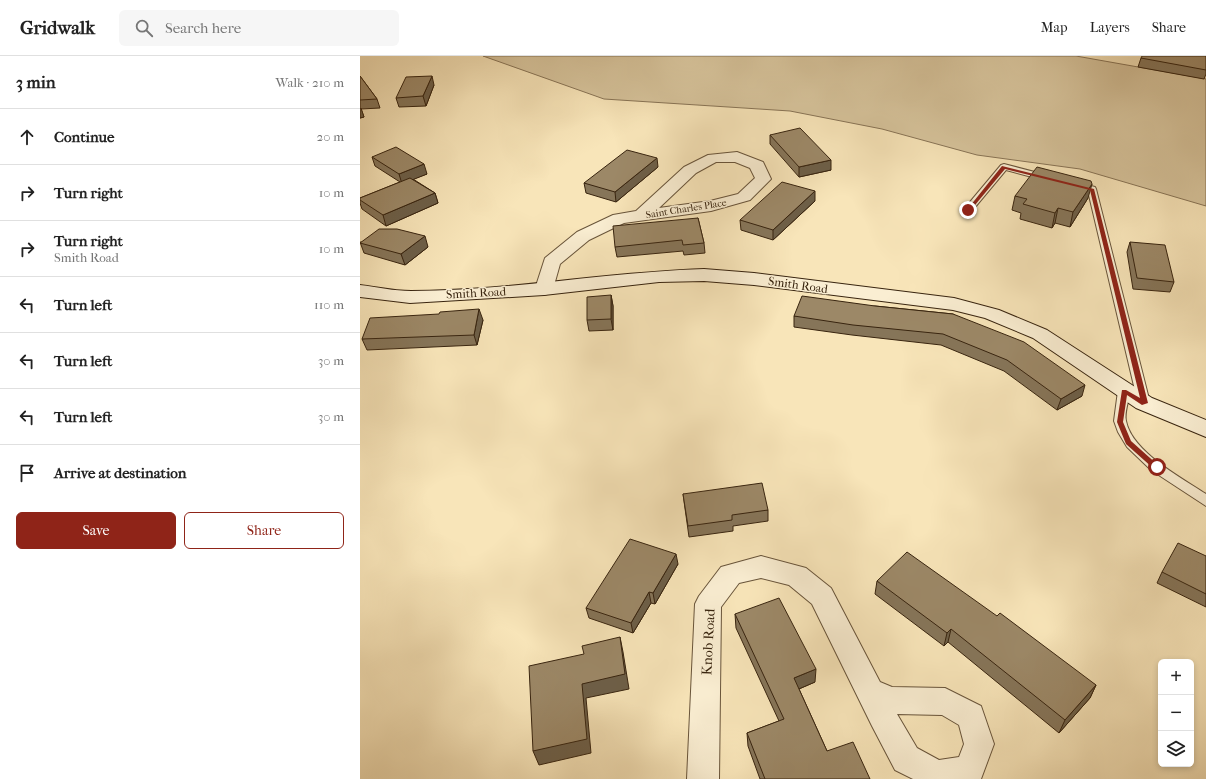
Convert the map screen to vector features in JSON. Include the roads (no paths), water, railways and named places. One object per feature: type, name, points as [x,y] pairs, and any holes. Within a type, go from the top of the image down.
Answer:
[{"type":"street","name":"Saint Charles Place","points":[[544,289],[551,262],[583,236],[619,219],[711,206],[744,197],[763,179],[757,165],[737,157],[712,158],[690,170],[641,215]]},
{"type":"street","name":"Smith Road","points":[[360,290],[410,296],[544,289],[659,276],[704,275],[754,279],[954,304],[992,314],[1040,334],[1144,403],[1206,429]]},
{"type":"street","name":"Knob Road","points":[[704,779],[708,604],[730,575],[761,567],[797,576],[822,596],[870,692]]},
{"type":"lane","points":[[968,210],[1004,167],[1092,189],[1144,403]]},
{"type":"lane","points":[[1124,391],[1120,422],[1129,442],[1157,467],[1206,501]]}]
